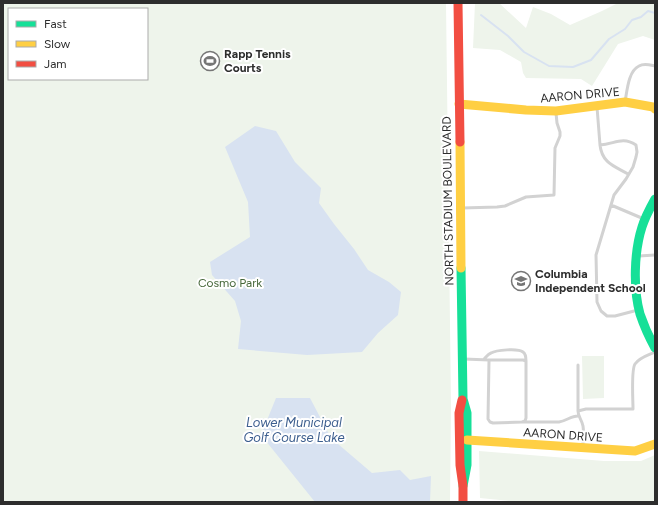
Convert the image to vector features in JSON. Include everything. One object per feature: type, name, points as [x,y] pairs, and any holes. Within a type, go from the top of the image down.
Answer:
[{"type":"main road","name":"NORTH STADIUM BOULEVARD","points":[[458,3],[462,359],[463,399],[467,413],[467,465],[463,486]]},
{"type":"main road","name":"AARON DRIVE","points":[[459,104],[556,111],[625,102],[653,107],[655,109]]},
{"type":"main road","points":[[655,199],[644,219],[636,256],[637,297],[639,310],[655,348]]},
{"type":"main road","name":"NORTH STADIUM BOULEVARD","points":[[463,399],[459,413],[460,465],[463,486],[463,502]]},
{"type":"main road","name":"AARON DRIVE","points":[[467,440],[635,451],[655,444]]},
{"type":"lane","points":[[625,102],[628,83],[632,73],[638,66],[646,64],[655,66]]},
{"type":"lane","points":[[596,106],[601,152],[608,162],[628,174]]},
{"type":"lane","points":[[460,208],[505,206],[526,197],[554,196],[555,148],[560,136],[556,123],[556,111]]},
{"type":"lane","points":[[600,145],[619,141],[630,141],[636,145],[637,152],[632,167],[614,195],[596,255],[597,302],[600,311],[607,316],[615,316],[639,310]]},
{"type":"lane","points":[[611,205],[644,219]]},
{"type":"lane","points":[[636,256],[655,255]]},
{"type":"lane","points":[[484,360],[490,353],[498,351],[518,350],[523,352],[526,356],[526,418],[525,421],[522,422]]},
{"type":"lane","points":[[578,411],[586,409],[633,409],[633,372],[635,364],[639,359],[655,352]]},
{"type":"lane","points":[[462,359],[526,361]]},
{"type":"lane","points":[[488,360],[488,419],[490,422],[559,422],[573,416],[578,416]]},
{"type":"lane","points":[[578,365],[578,416],[584,428],[583,448]]},
{"type":"green space","name":"Cosmo Park","points":[[3,3],[446,3],[451,405],[450,502],[3,502]]},
{"type":"green space","points":[[475,3],[499,3],[526,28],[533,7],[551,14],[570,25],[618,3],[655,3],[655,40],[643,36],[618,44],[592,86],[581,79],[526,78],[523,73],[521,62],[500,50],[473,48]]},
{"type":"green space","points":[[582,356],[604,356],[604,398],[583,399]]},
{"type":"green space","points":[[479,451],[604,461],[641,461],[655,455],[655,502],[521,502],[480,498]]},
{"type":"water","points":[[255,126],[276,131],[295,162],[321,188],[319,203],[368,270],[389,282],[401,292],[398,315],[378,333],[362,352],[307,355],[238,349],[241,321],[235,301],[212,275],[210,262],[250,237],[248,202],[225,147]]},
{"type":"water","name":"Lower Municipal Golf Course Lake","points":[[276,398],[310,398],[331,438],[372,473],[400,470],[410,480],[431,476],[430,502],[315,502],[261,435]]},
{"type":"waterway","points":[[481,15],[508,36],[524,52],[549,66],[573,67],[591,60],[609,39],[625,29],[632,20],[641,17],[648,11],[655,13]]},
{"type":"traffic: fast","points":[[655,199],[646,216],[639,237],[635,270],[636,293],[640,314],[655,348]]},
{"type":"traffic: fast","points":[[461,268],[463,399],[467,413],[467,465],[463,486]]},
{"type":"traffic: slow","points":[[459,104],[556,111],[625,102],[653,107],[655,109]]},
{"type":"traffic: slow","points":[[460,142],[461,268]]},
{"type":"traffic: slow","points":[[467,440],[635,451],[655,444]]},
{"type":"traffic: jam","points":[[458,3],[460,142]]},
{"type":"traffic: jam","points":[[462,400],[459,413],[460,465],[463,486],[463,502]]},
{"type":"place","name":"Rapp Tennis Courts","points":[[210,61]]},
{"type":"place","name":"Columbia Independent School","points":[[521,281]]}]
